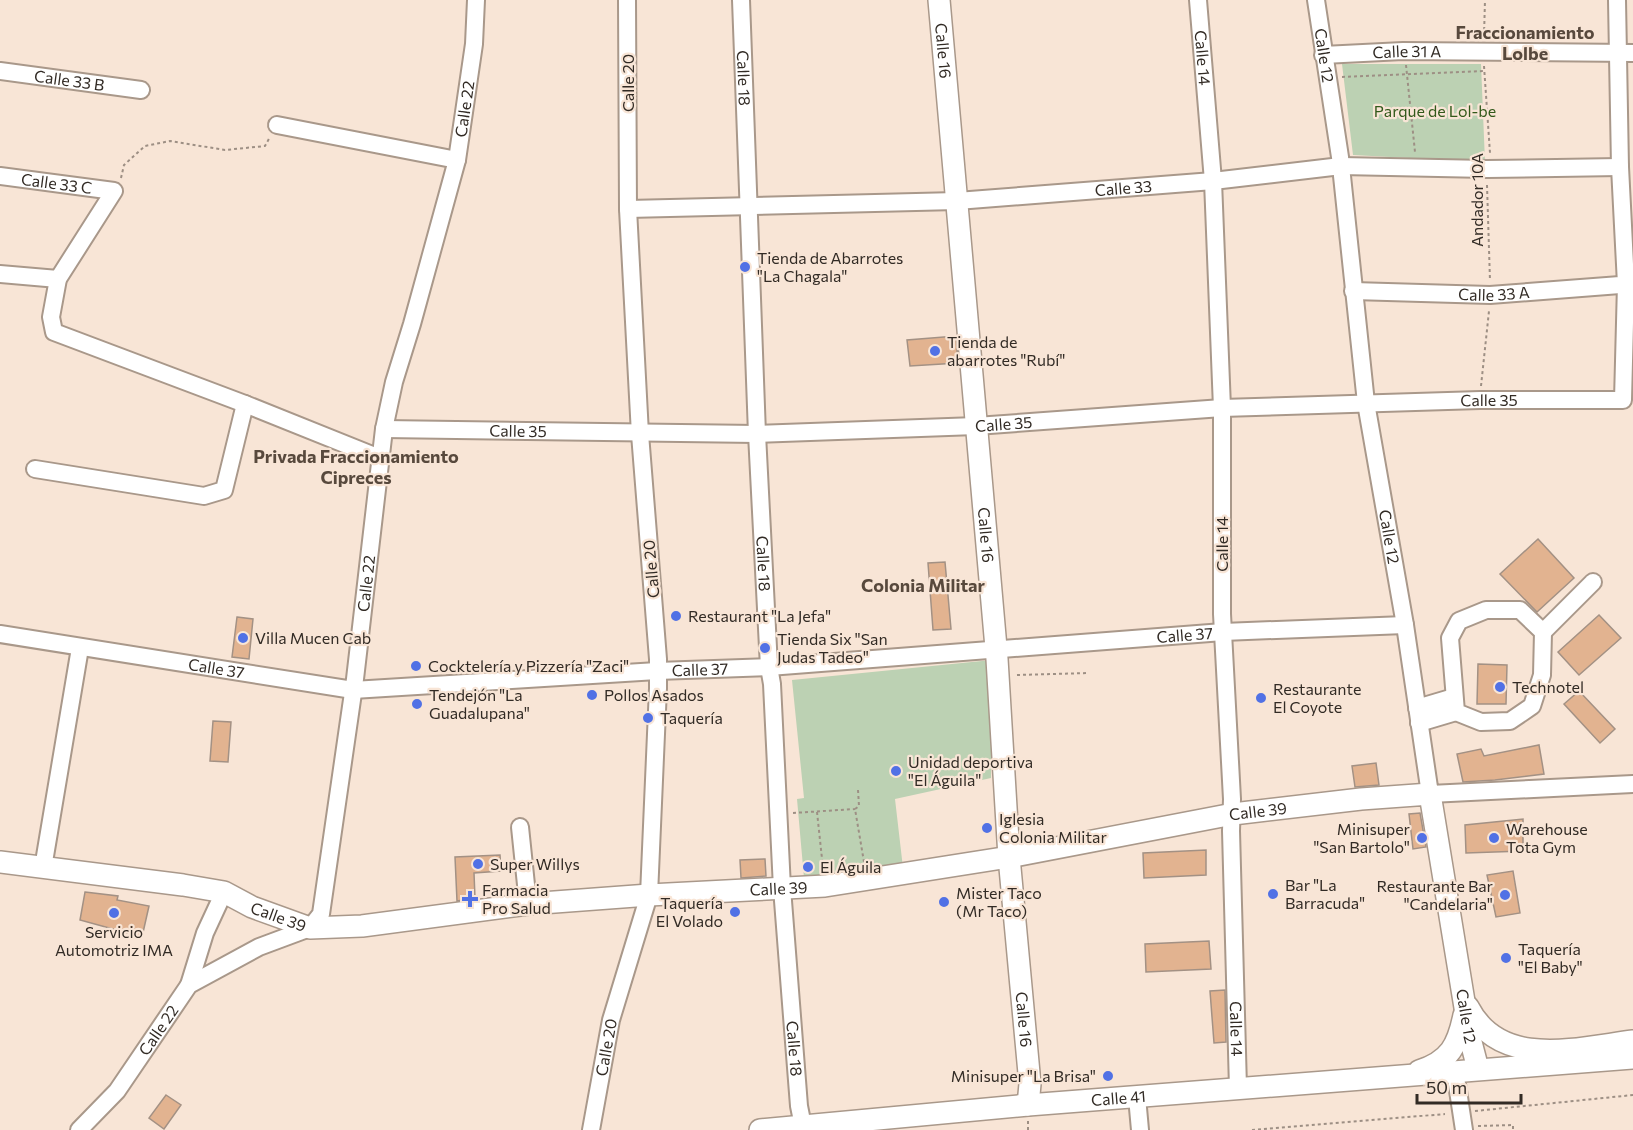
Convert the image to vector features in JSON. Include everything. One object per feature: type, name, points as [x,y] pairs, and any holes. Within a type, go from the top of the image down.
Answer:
[{"type":"main road","name":"Calle 16","points":[[939,0],[998,674],[1009,857],[1030,1084],[1028,1105]]},
{"type":"main road","name":"Calle 39","points":[[0,862],[224,892],[252,907],[310,928],[362,926],[528,904],[825,886],[1009,857],[1233,814],[1361,799],[1430,794]]},
{"type":"main road","name":"Calle 12","points":[[1430,794],[1470,1038],[1478,1069]]},
{"type":"main road","points":[[1466,1003],[1474,1020],[1490,1034],[1521,1049],[1553,1050],[1633,1041]]},
{"type":"main road","points":[[1405,1074],[1427,1069],[1454,1047],[1462,1029],[1466,1003]]},
{"type":"main road","name":"Calle 41","points":[[768,1130],[803,1126],[836,1126],[1028,1105],[1633,1058]]},
{"type":"street","name":"Calle 22","points":[[79,1130],[117,1092],[189,985],[259,947],[310,928],[321,914],[353,690],[384,429],[394,382],[457,160],[474,44],[476,0]]},
{"type":"street","name":"Calle 20","points":[[591,1130],[611,1020],[649,895],[658,688],[658,659],[640,434],[628,209],[627,0]]},
{"type":"street","name":"Calle 18","points":[[741,0],[757,434],[769,667],[772,684],[782,888],[799,1106],[803,1126]]},
{"type":"street","name":"Calle 14","points":[[1198,0],[1213,181],[1222,408],[1223,632],[1233,814],[1231,831],[1238,1088]]},
{"type":"street","name":"Calle 12","points":[[1316,0],[1341,166],[1366,403],[1405,625],[1430,794]]},
{"type":"street","points":[[1617,0],[1625,52],[1620,167],[1630,281]]},
{"type":"street","name":"Calle 31 A","points":[[1323,55],[1403,51],[1625,52]]},
{"type":"street","name":"Calle 33 B","points":[[0,71],[141,90]]},
{"type":"street","points":[[277,126],[457,160]]},
{"type":"street","name":"Calle 33","points":[[628,209],[957,201],[1213,181],[1341,166],[1487,170],[1620,167]]},
{"type":"street","name":"Calle 33 C","points":[[0,176],[114,191]]},
{"type":"street","points":[[114,191],[58,279],[51,317],[54,332],[245,404],[382,459]]},
{"type":"street","points":[[0,274],[58,279]]},
{"type":"street","name":"Calle 35","points":[[384,429],[757,434],[976,426],[1222,408],[1480,400],[1623,400],[1630,281]]},
{"type":"street","name":"Calle 33 A","points":[[1353,291],[1490,295],[1630,281]]},
{"type":"street","points":[[35,469],[204,496],[224,490],[245,404]]},
{"type":"street","points":[[1455,704],[1481,722],[1510,721],[1532,706],[1542,675],[1543,632],[1593,582]]},
{"type":"street","points":[[1455,704],[1450,638],[1459,621],[1486,610],[1520,610],[1543,632]]},
{"type":"street","name":"Calle 37","points":[[0,634],[353,690],[657,671],[769,667],[1223,632],[1405,625]]},
{"type":"street","points":[[43,868],[80,648]]},
{"type":"street","points":[[1418,715],[1455,704]]},
{"type":"street","name":"Calle 39","points":[[1430,794],[1633,784]]},
{"type":"street","points":[[520,827],[528,904]]},
{"type":"street","points":[[189,985],[205,933],[224,892]]},
{"type":"street","points":[[1455,1071],[1463,1123]]},
{"type":"street","points":[[1137,1097],[1140,1130]]},
{"type":"path","name":"Andador 10A","points":[[1480,400],[1490,295],[1487,170],[1490,163],[1483,51],[1485,0]]},
{"type":"path","points":[[1403,51],[1408,73],[1415,168]]},
{"type":"path","points":[[1328,78],[1485,71]]},
{"type":"path","points":[[114,191],[120,181],[124,165],[145,146],[170,141],[225,150],[265,146],[277,126]]},
{"type":"path","points":[[998,674],[1088,673]]},
{"type":"path","points":[[778,813],[855,809],[859,806],[858,790]]},
{"type":"path","points":[[855,809],[866,880]]},
{"type":"path","points":[[817,812],[825,886]]},
{"type":"path","points":[[1463,1123],[1633,1095]]},
{"type":"path","points":[[1252,1130],[1463,1123],[1513,1125],[1513,1130]]},
{"type":"green space","name":"Parque de Lol-be","points":[[1342,64],[1481,64],[1485,162],[1353,155]]},
{"type":"green space","name":"Unidad deportiva \"El Águila\"","points":[[992,660],[991,778],[895,799],[903,868],[804,878],[797,799],[804,798],[792,680]]},
{"type":"building","name":"Tienda de abarrotes \"Rubí\"","points":[[956,336],[958,363],[910,366],[907,340]]},
{"type":"building","points":[[1538,539],[1574,578],[1537,612],[1500,574]]},
{"type":"building","points":[[945,562],[951,629],[933,630],[928,563]]},
{"type":"building","points":[[1599,615],[1621,638],[1579,675],[1558,652]]},
{"type":"building","name":"Villa Mucen Cab","points":[[237,617],[253,619],[249,659],[232,657]]},
{"type":"building","points":[[1478,664],[1507,665],[1506,704],[1477,704]]},
{"type":"building","points":[[1579,691],[1615,729],[1600,743],[1564,704]]},
{"type":"building","points":[[213,721],[231,722],[228,762],[210,761]]},
{"type":"building","points":[[1539,745],[1544,774],[1463,782],[1457,754],[1481,749],[1484,756]]},
{"type":"building","points":[[1376,763],[1379,785],[1355,787],[1352,766]]},
{"type":"building","points":[[1420,813],[1426,847],[1413,849],[1409,814]]},
{"type":"building","name":"Warehouse Tota Gym","points":[[1523,819],[1523,851],[1466,853],[1465,825]]},
{"type":"building","points":[[1206,850],[1206,875],[1144,878],[1143,853]]},
{"type":"building","points":[[500,855],[501,871],[474,873],[475,898],[457,901],[455,857]]},
{"type":"building","points":[[765,859],[766,876],[741,878],[740,860]]},
{"type":"building","name":"Restaurante Bar \"Candelaria\"","points":[[1513,871],[1520,913],[1496,917],[1487,875]]},
{"type":"building","name":"Servicio Automotriz IMA","points":[[85,892],[118,896],[117,900],[149,906],[142,937],[80,920]]},
{"type":"building","points":[[1209,941],[1211,969],[1146,972],[1145,944]]},
{"type":"building","points":[[1225,990],[1226,1042],[1214,1043],[1210,991]]},
{"type":"building","points":[[166,1095],[181,1105],[164,1129],[149,1118]]},
{"type":"place","name":"Tienda de Abarrotes \"La Chagala\"","points":[[745,267]]},
{"type":"place","name":"Tienda de abarrotes \"Rubí\"","points":[[935,351]]},
{"type":"place","name":"Restaurant \"La Jefa\"","points":[[676,616]]},
{"type":"place","name":"Villa Mucen Cab","points":[[243,638]]},
{"type":"place","name":"Tienda Six \"San Judas Tadeo\"","points":[[765,648]]},
{"type":"place","name":"Cocktelería y Pizzería \"Zaci\"","points":[[416,666]]},
{"type":"place","name":"Technotel","points":[[1500,687]]},
{"type":"place","name":"Pollos Asados","points":[[592,695]]},
{"type":"place","name":"Restaurante El Coyote","points":[[1261,698]]},
{"type":"place","name":"Tendejón \"La Guadalupana\"","points":[[417,704]]},
{"type":"place","name":"Taquería","points":[[648,718]]},
{"type":"place","name":"Unidad deportiva \"El Águila\"","points":[[896,771]]},
{"type":"place","name":"Iglesia Colonia Militar","points":[[987,828]]},
{"type":"place","name":"Minisuper \"San Bartolo\"","points":[[1422,838]]},
{"type":"place","name":"Warehouse Tota Gym","points":[[1494,838]]},
{"type":"place","name":"Super Willys","points":[[478,864]]},
{"type":"place","name":"El Águila","points":[[808,867]]},
{"type":"place","name":"Bar \"La Barracuda\"","points":[[1273,894]]},
{"type":"place","name":"Restaurante Bar \"Candelaria\"","points":[[1505,895]]},
{"type":"place","name":"Farmacia Pro Salud","points":[[470,899]]},
{"type":"place","name":"Mister Taco (Mr Taco)","points":[[944,902]]},
{"type":"place","name":"Taquería El Volado","points":[[735,912]]},
{"type":"place","name":"Servicio Automotriz IMA","points":[[114,913]]},
{"type":"place","name":"Taquería \"El Baby\"","points":[[1506,958]]},
{"type":"place","name":"Minisuper \"La Brisa\"","points":[[1108,1076]]},
{"type":"district","name":"Fraccionamiento Lolbe","points":[[1525,43]]},
{"type":"district","name":"Privada Fraccionamiento Cipreces","points":[[356,467]]},
{"type":"district","name":"Colonia Militar","points":[[923,586]]}]
